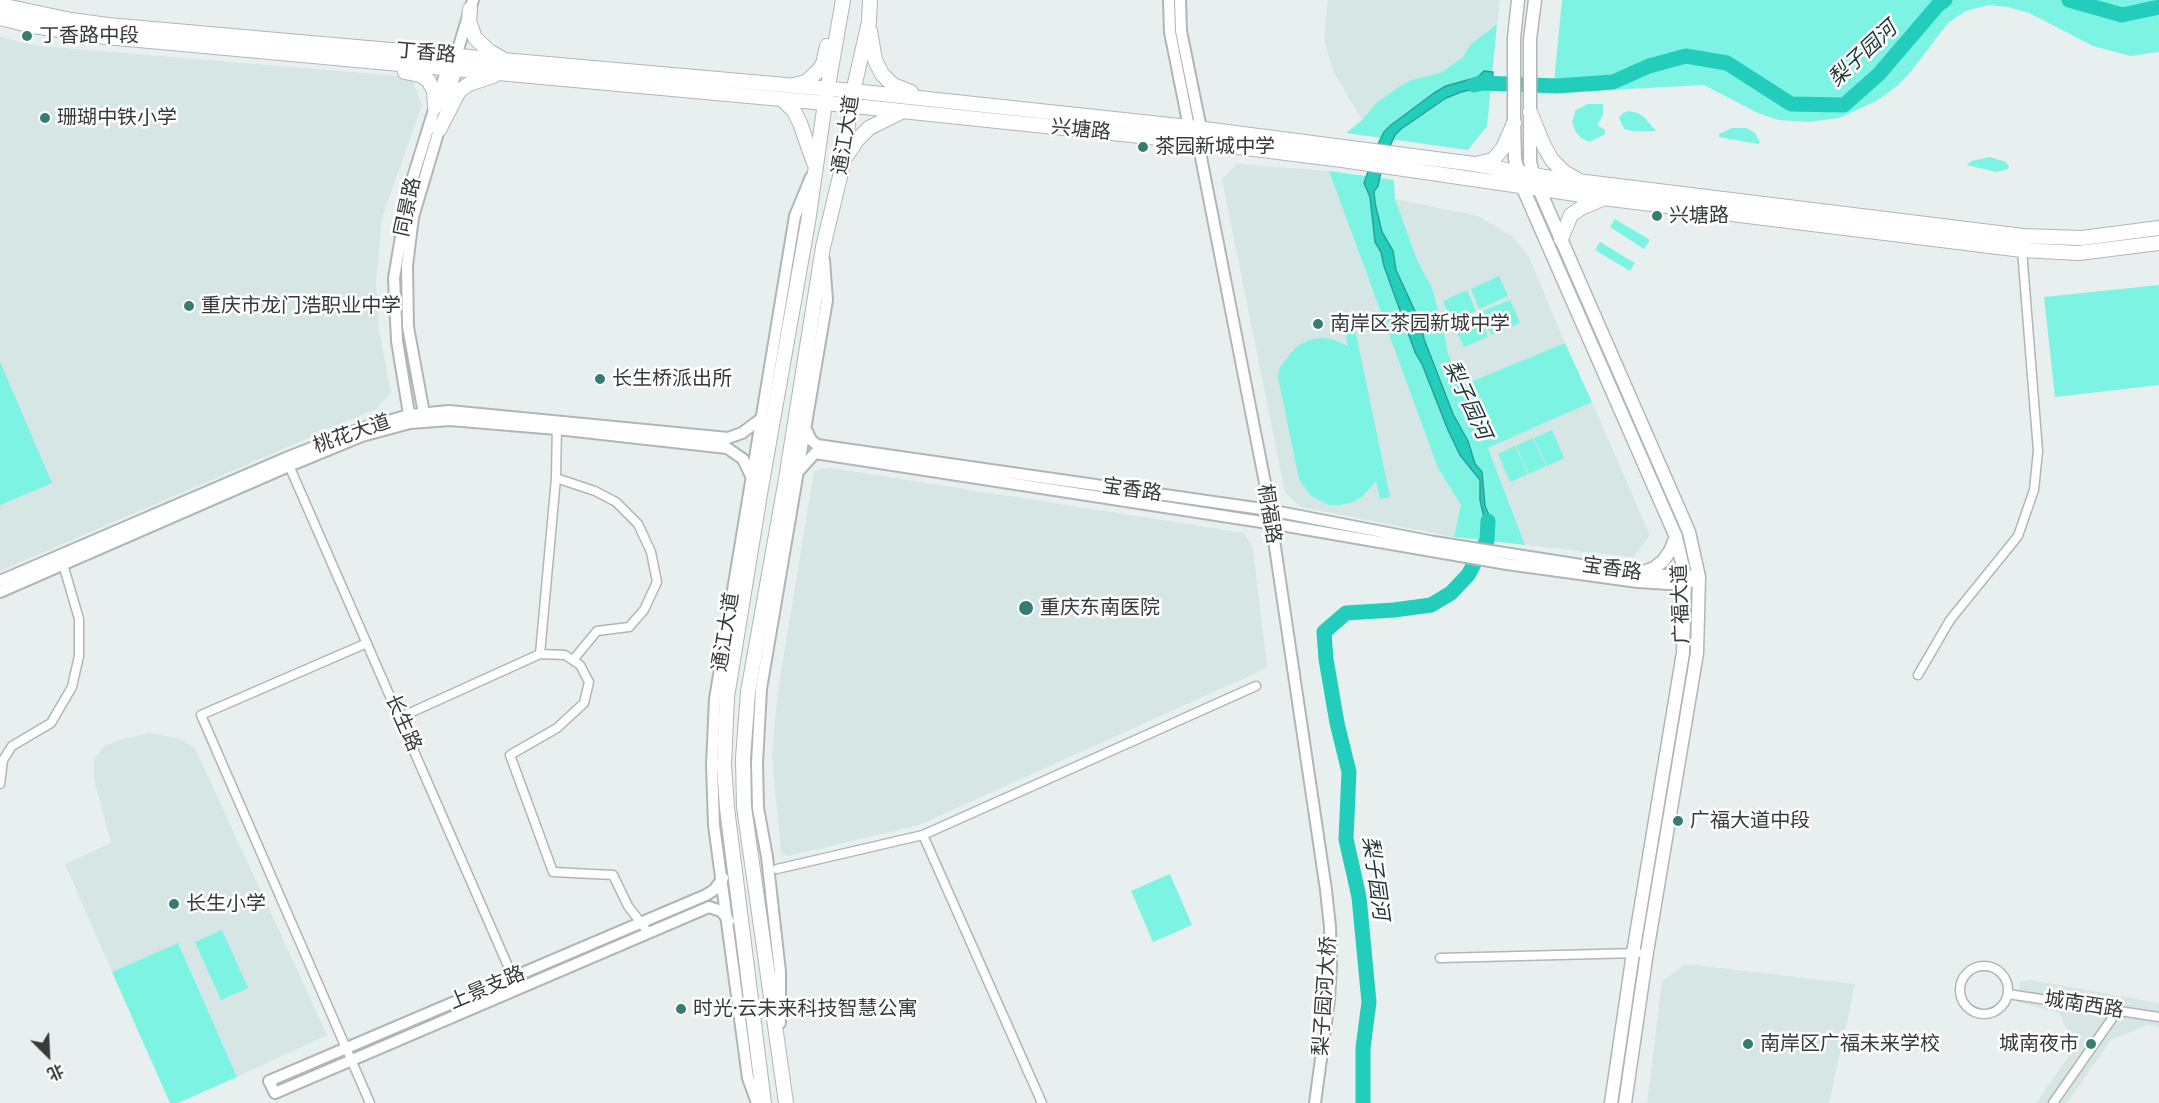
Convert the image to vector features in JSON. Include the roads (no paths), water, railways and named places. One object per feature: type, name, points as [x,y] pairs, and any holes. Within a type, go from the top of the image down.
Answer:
[{"type":"main road","points":[[815,166],[800,123],[784,93],[806,82],[823,64],[834,20],[842,0]]},
{"type":"main road","name":"通江大道","points":[[764,1103],[727,808],[724,765],[727,697],[760,488],[808,222],[842,0]]},
{"type":"main road","name":"通江大道","points":[[786,1103],[744,807],[743,758],[748,692],[824,247],[844,160],[851,98],[869,22],[870,0]]},
{"type":"main road","name":"广福大道","points":[[1518,0],[1514,38],[1514,153],[1517,171],[1676,537],[1685,580],[1683,653],[1633,953],[1611,1103]]},
{"type":"main road","name":"广福大道","points":[[1535,0],[1530,39],[1530,161],[1533,175],[1689,532],[1699,577],[1697,653],[1647,952],[1625,1103]]},
{"type":"main road","points":[[439,130],[456,95],[463,88],[504,67],[475,38],[469,21],[472,4]]},
{"type":"main road","name":"丁香路","points":[[0,5],[43,15],[108,25],[454,64]]},
{"type":"main road","name":"丁香路","points":[[0,18],[33,26],[106,37],[369,61],[504,67],[826,96]]},
{"type":"main road","points":[[869,22],[875,60],[887,81],[932,100]]},
{"type":"main road","points":[[369,61],[393,70],[424,77],[434,91],[435,107]]},
{"type":"main road","name":"兴塘路","points":[[826,96],[932,100],[1196,132],[1343,153],[1408,155],[1533,175],[2023,236],[2082,238],[2159,228]]},
{"type":"main road","name":"兴塘路","points":[[851,98],[904,111],[1196,132]]},
{"type":"main road","points":[[844,160],[857,140],[869,128],[904,111]]},
{"type":"main road","points":[[1530,112],[1552,160],[1564,172],[1580,181]]},
{"type":"main road","points":[[1474,164],[1493,160],[1503,148],[1514,123]]},
{"type":"main road","name":"兴塘路","points":[[1343,153],[1402,169],[1538,190],[2022,250],[2079,253],[2159,243]]},
{"type":"main road","points":[[1561,239],[1571,215],[1603,198]]},
{"type":"main road","points":[[1638,574],[1654,568],[1663,561],[1676,537]]},
{"type":"main road","points":[[731,937],[746,968]]},
{"type":"street","name":"通江大道","points":[[869,22],[876,0]]},
{"type":"street","name":"桐福路","points":[[1169,0],[1170,32],[1196,132]]},
{"type":"street","name":"桐福路","points":[[1180,0],[1181,31],[1196,132],[1269,510],[1326,890]]},
{"type":"street","name":"同景路","points":[[410,419],[397,341],[394,278],[409,190],[435,107],[454,64],[472,4]]},
{"type":"street","points":[[425,418],[408,327],[406,266],[413,217],[439,130],[454,64]]},
{"type":"street","name":"通江大道","points":[[757,1103],[748,1078],[729,921],[714,825],[712,765],[715,699],[795,216],[815,166]]},
{"type":"street","name":"通江大道","points":[[779,1047],[780,972],[767,857],[758,808],[757,763],[761,689],[827,300],[824,247]]},
{"type":"street","points":[[1918,675],[1950,620],[2018,536],[2034,490],[2038,451],[2022,250]]},
{"type":"street","points":[[751,476],[743,459],[728,443],[762,418]]},
{"type":"street","name":"桃花大道","points":[[0,581],[287,462],[410,419],[557,424],[728,443]]},
{"type":"street","points":[[540,654],[556,478],[557,424]]},
{"type":"street","points":[[797,473],[816,449],[805,427]]},
{"type":"street","name":"宝香路","points":[[816,449],[1269,510],[1433,547]]},
{"type":"street","name":"宝香路","points":[[816,449],[1271,524],[1507,558],[1685,580]]},
{"type":"street","name":"桃花大道","points":[[0,592],[287,462]]},
{"type":"street","name":"长生路","points":[[287,462],[518,989]]},
{"type":"street","points":[[556,478],[595,491],[616,502],[638,524],[651,552],[657,582],[644,610],[628,627],[597,631],[573,660]]},
{"type":"street","name":"宝香路","points":[[1507,558],[1638,582],[1685,580],[1699,577]]},
{"type":"street","points":[[0,784],[3,759],[12,746],[51,723],[72,687],[79,656],[79,619],[63,564]]},
{"type":"street","points":[[367,643],[201,715],[370,1103]]},
{"type":"street","points":[[400,717],[540,654],[565,655],[580,664],[589,682],[584,703],[557,728],[510,755],[553,872],[613,875],[628,906],[648,932]]},
{"type":"street","points":[[777,869],[923,835],[1256,686]]},
{"type":"street","points":[[923,835],[1042,1103]]},
{"type":"street","points":[[767,857],[777,869]]},
{"type":"street","points":[[770,891],[777,869]]},
{"type":"street","name":"上景支路","points":[[723,878],[714,890],[706,895],[269,1081],[275,1093],[709,907],[721,911],[729,921]]},
{"type":"street","name":"梨子园河大桥","points":[[1315,1103],[1329,1000],[1331,964],[1326,890]]},
{"type":"street","points":[[1440,958],[1647,952]]},
{"type":"street","points":[[1986,965],[2001,972],[2006,978],[2008,994],[2001,1007],[1986,1014],[1978,1013],[1965,1005],[1959,991],[1960,982],[1970,969],[1986,965]]},
{"type":"street","name":"城南西路","points":[[2008,994],[2159,1017]]},
{"type":"street","points":[[2053,1103],[2118,1010]]},
{"type":"waterway","name":"梨子园河","points":[[1474,85],[1482,83],[1557,86],[1613,82],[1649,66],[1686,56],[1727,63],[1791,104],[1844,105],[1879,74],[1938,5],[1945,0]]},
{"type":"waterway","name":"梨子园河","points":[[2069,0],[2122,15],[2159,7]]},
{"type":"waterway","name":"梨子园河","points":[[1363,1103],[1363,1048],[1369,1002],[1359,897],[1346,839],[1349,772],[1337,723],[1326,659],[1324,632],[1346,613],[1431,605],[1451,593],[1468,575],[1487,540],[1488,521]]},
{"type":"place","name":"丁香路中段","points":[[27,36]]},
{"type":"place","name":"珊瑚中铁小学","points":[[45,118]]},
{"type":"place","name":"茶园新城中学","points":[[1143,147]]},
{"type":"place","name":"兴塘路","points":[[1657,216]]},
{"type":"place","name":"重庆市龙门浩职业中学","points":[[189,306]]},
{"type":"place","name":"南岸区茶园新城中学","points":[[1318,324]]},
{"type":"place","name":"长生桥派出所","points":[[600,379]]},
{"type":"place","name":"重庆东南医院","points":[[1026,608]]},
{"type":"place","name":"广福大道中段","points":[[1678,821]]},
{"type":"place","name":"长生小学","points":[[174,904]]},
{"type":"place","name":"时光·云未来科技智慧公寓","points":[[681,1009]]},
{"type":"place","name":"南岸区广福未来学校","points":[[1748,1044]]},
{"type":"place","name":"城南夜市","points":[[2091,1044]]}]
